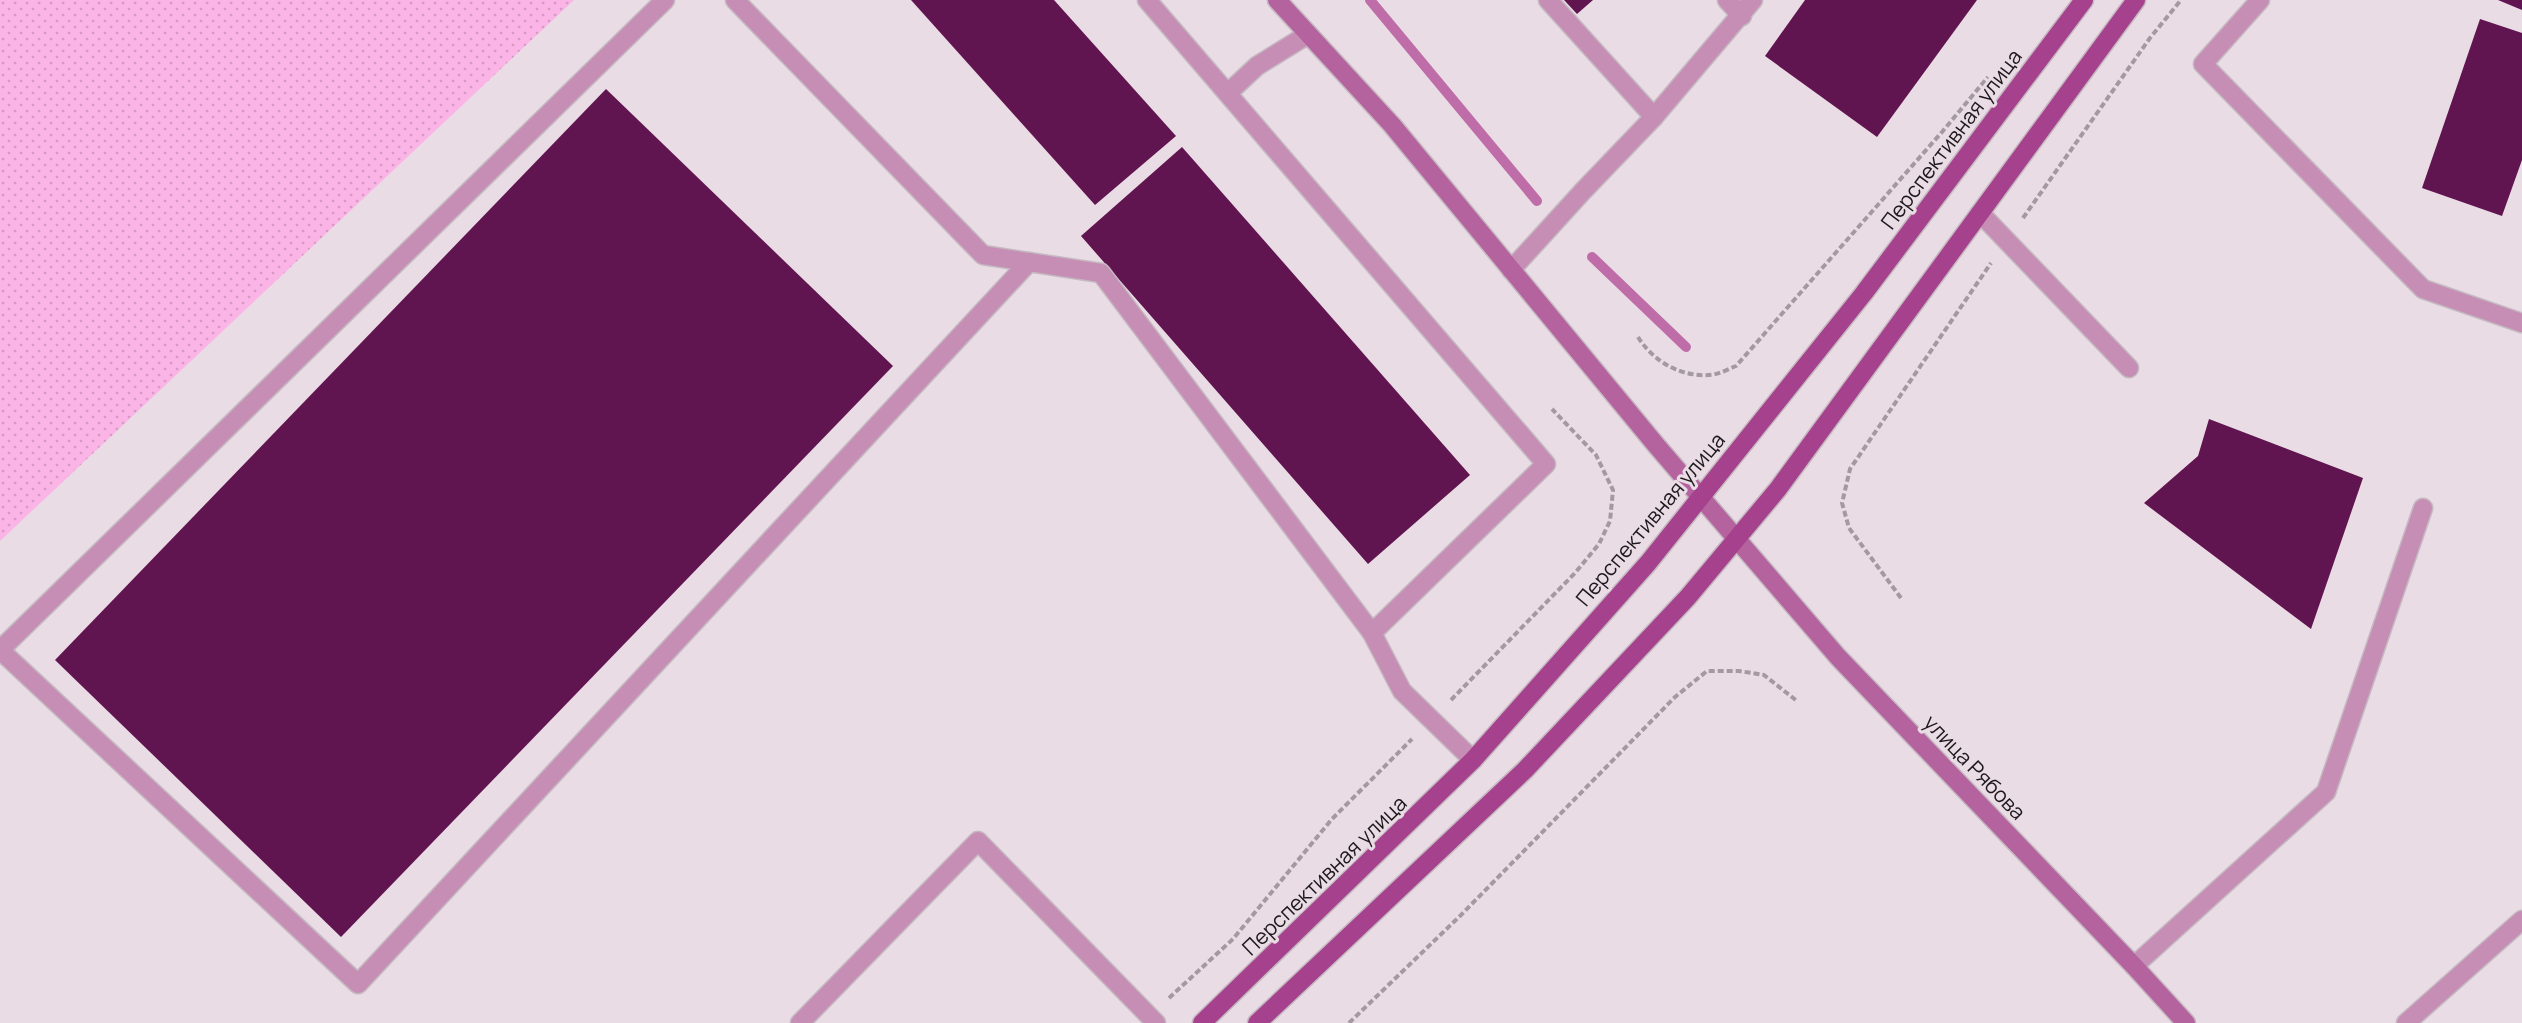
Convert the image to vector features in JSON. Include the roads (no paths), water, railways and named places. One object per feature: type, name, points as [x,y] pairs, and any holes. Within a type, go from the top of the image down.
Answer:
[{"type":"main road","name":"улица Рябова","points":[[1277,0],[1392,125],[1656,445],[1838,657],[2186,1023]]},
{"type":"main road","name":"Перспективная улица","points":[[1202,1023],[1473,760],[1648,563],[1864,293],[2084,0]]},
{"type":"main road","points":[[1257,1023],[1525,771],[1688,597],[1778,489],[2130,7]]},
{"type":"lane","points":[[665,0],[0,650],[358,984],[1029,262]]},
{"type":"lane","points":[[735,0],[983,255],[1101,273],[1372,633],[1402,691],[1473,760]]},
{"type":"lane","points":[[1147,0],[1546,464],[1372,633]]},
{"type":"lane","points":[[1548,0],[1654,117]]},
{"type":"lane","points":[[1727,0],[1742,16]]},
{"type":"lane","points":[[1511,270],[1582,191],[1654,117],[1754,0]]},
{"type":"lane","points":[[2260,0],[2203,64],[2423,289],[2522,323]]},
{"type":"lane","points":[[1228,93],[1257,66],[1307,35]]},
{"type":"lane","points":[[1980,213],[2129,369]]},
{"type":"lane","points":[[2134,966],[2326,792],[2423,508]]},
{"type":"lane","points":[[800,1023],[978,841],[1152,1019]]},
{"type":"lane","points":[[2406,1023],[2522,920]]},
{"type":"waterway","points":[[1370,0],[1537,201]]},
{"type":"waterway","points":[[1592,257],[1686,347]]}]
